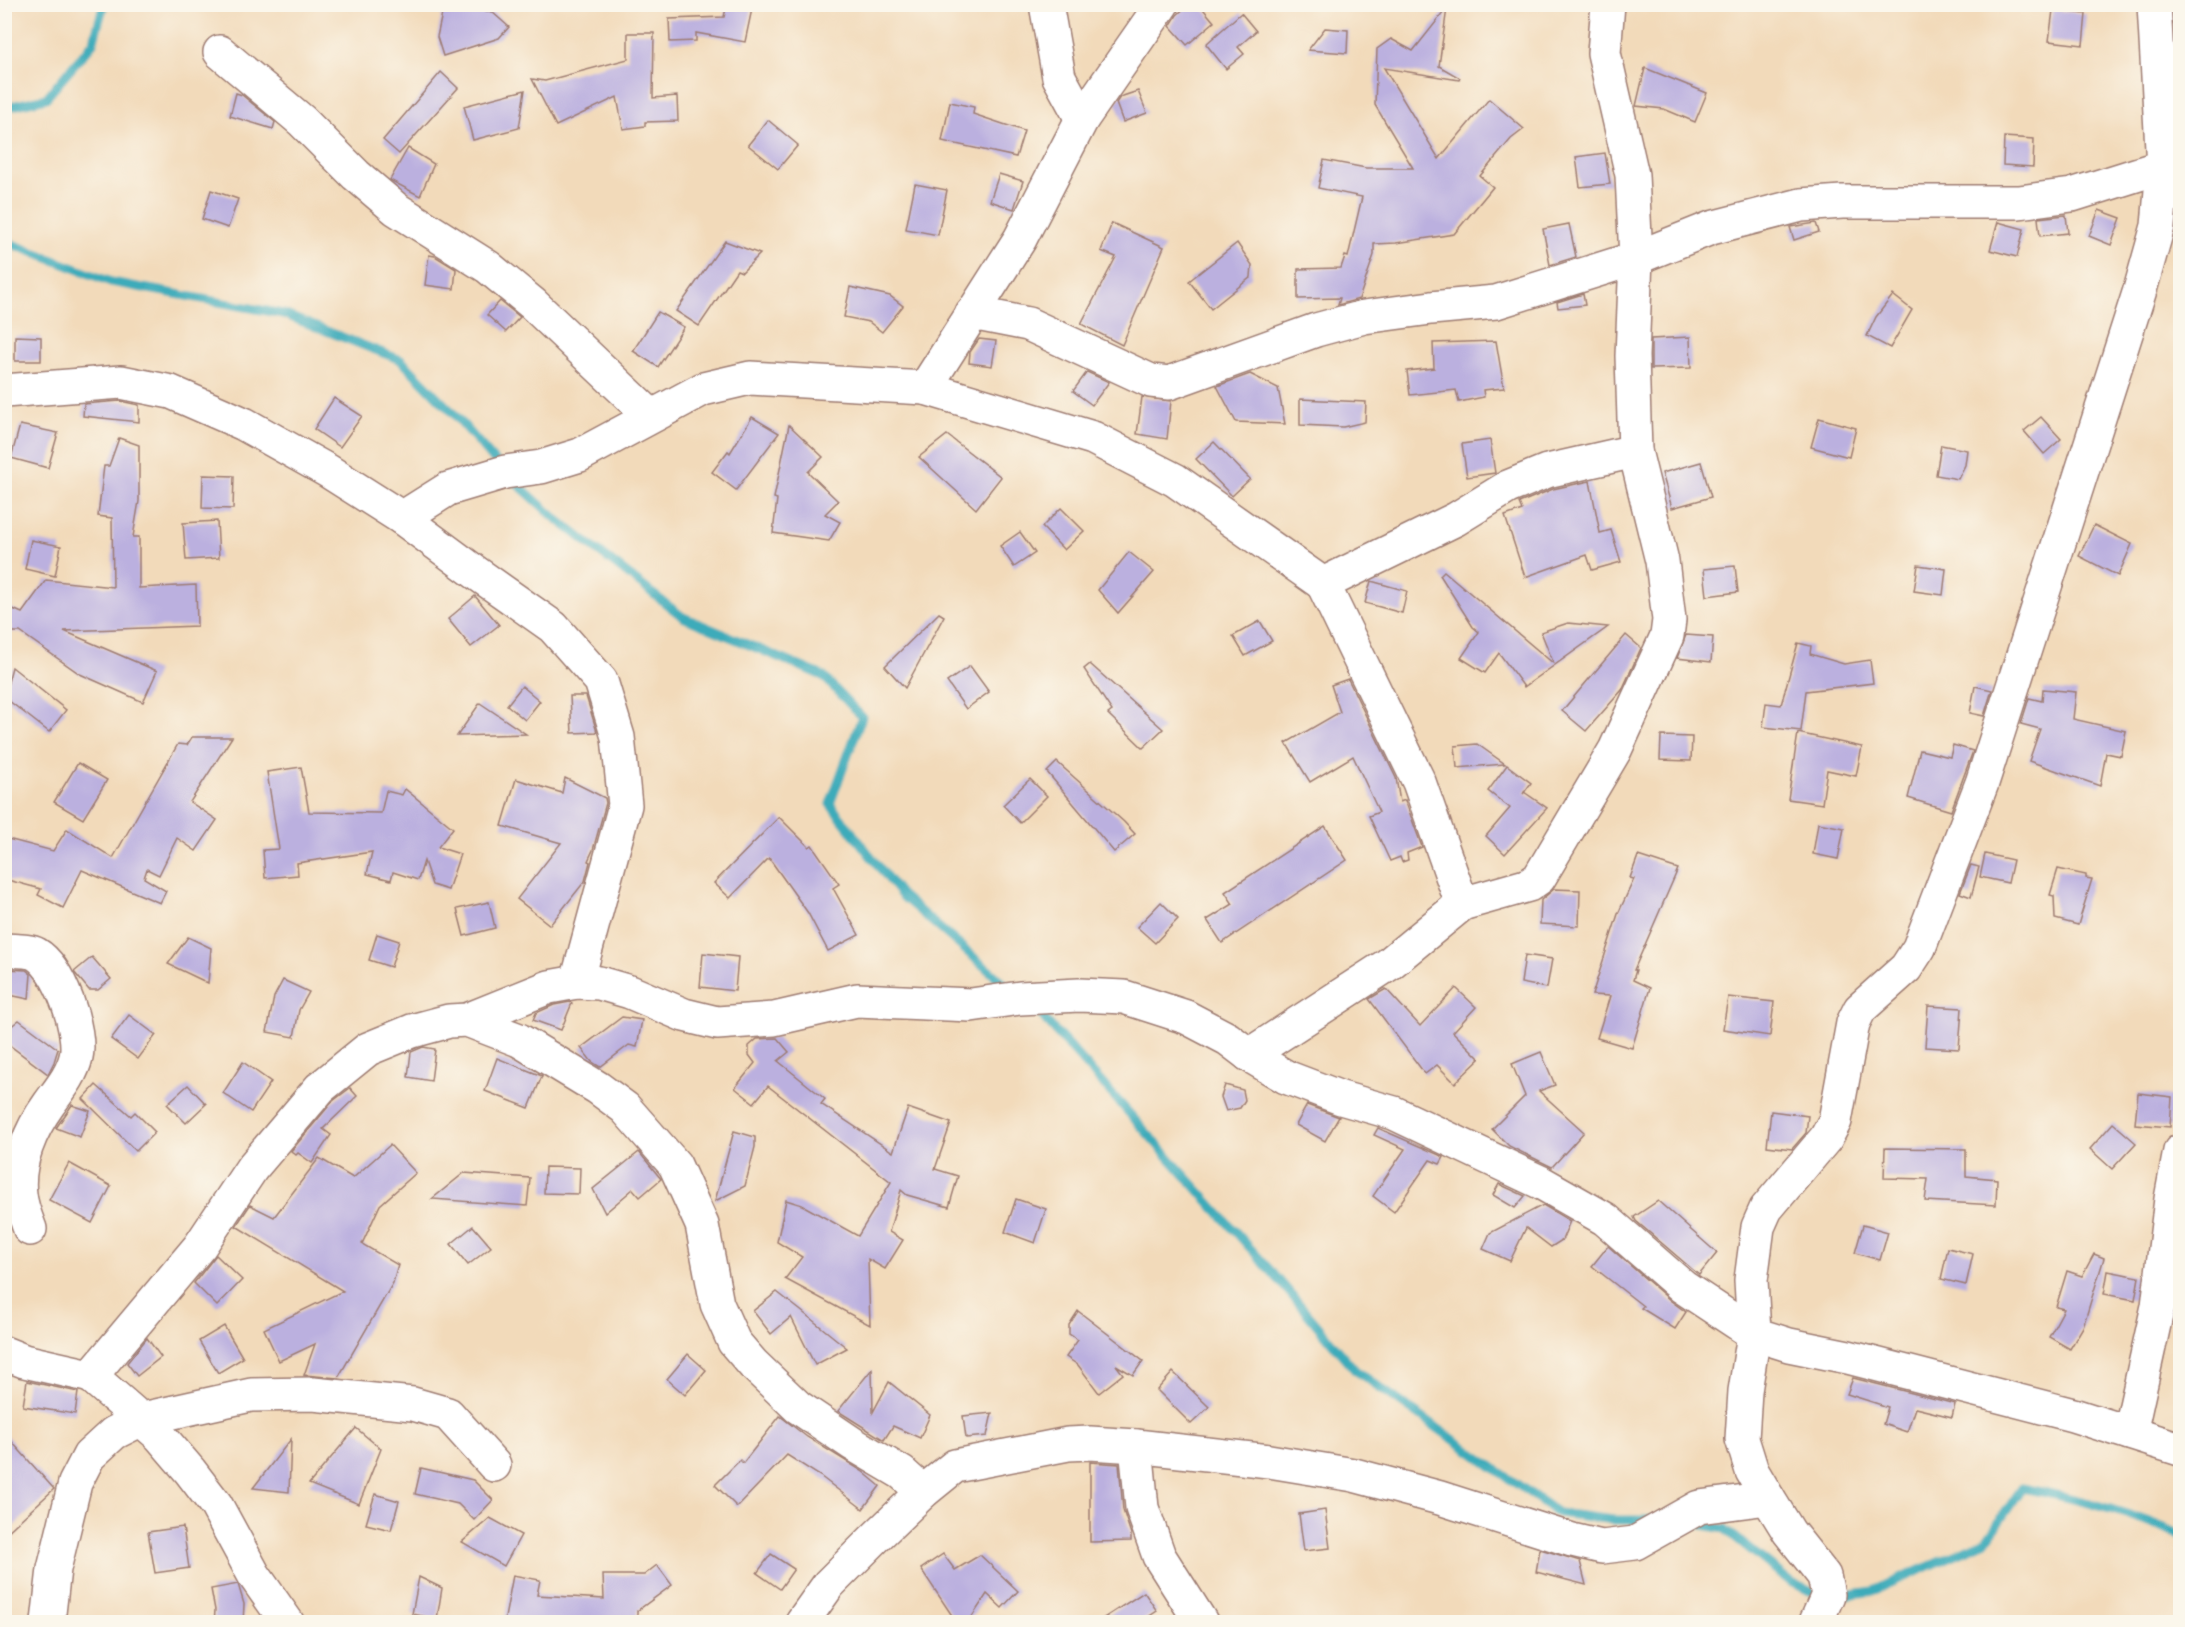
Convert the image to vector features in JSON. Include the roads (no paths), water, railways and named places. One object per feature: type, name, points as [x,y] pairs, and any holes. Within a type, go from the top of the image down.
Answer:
[{"type":"street","points":[[1046,4],[1059,77],[1082,119]]},
{"type":"street","points":[[925,388],[1020,239],[1082,119],[1162,4]]},
{"type":"street","points":[[1249,1055],[1389,964],[1462,904],[1529,885],[1539,878],[1615,750],[1667,636],[1668,620],[1662,561],[1635,451],[1632,356],[1636,258],[1632,175],[1604,53],[1608,4]]},
{"type":"street","points":[[1816,1623],[1828,1595],[1824,1576],[1789,1532],[1768,1498],[1752,1471],[1742,1439],[1745,1391],[1754,1334],[1752,1280],[1758,1227],[1766,1209],[1826,1138],[1834,1121],[1853,1023],[1860,1009],[1906,968],[1919,948],[1982,783],[2140,290],[2172,164],[2154,4]]},
{"type":"street","points":[[220,52],[302,121],[356,175],[396,209],[488,267],[533,304],[651,416]]},
{"type":"street","points":[[972,313],[1028,324],[1150,381],[1169,383],[1316,330],[1364,317],[1496,302],[1636,258],[1711,228],[1801,205],[1842,202],[2019,202],[2072,195],[2172,164]]},
{"type":"street","points":[[402,518],[448,489],[505,472],[541,467],[580,455],[703,389],[750,378],[925,388],[1093,438],[1175,480],[1323,584],[1419,782],[1462,904]]},
{"type":"street","points":[[4,391],[121,382],[171,392],[244,424],[328,471],[402,518],[554,627],[601,681],[618,736],[625,805],[577,982]]},
{"type":"street","points":[[1323,584],[1456,519],[1508,487],[1547,471],[1635,451]]},
{"type":"street","points":[[4,950],[35,953],[53,970],[64,992],[74,1027],[77,1055],[70,1073],[41,1115],[28,1141],[21,1169],[20,1194],[30,1230]]},
{"type":"street","points":[[91,1376],[200,1246],[252,1168],[320,1088],[368,1049],[412,1031],[467,1020],[549,987],[577,982],[599,982],[630,992],[684,1015],[717,1023],[774,1019],[857,1000],[971,1005],[1020,998],[1079,995],[1124,997],[1186,1017],[1228,1039],[1249,1055],[1286,1077],[1341,1098],[1394,1113],[1539,1182],[1605,1219],[1683,1287],[1754,1334],[1789,1345],[1848,1357],[2073,1415],[2181,1449]]},
{"type":"street","points":[[467,1020],[519,1040],[598,1088],[625,1108],[675,1166],[702,1225],[717,1304],[734,1342],[753,1364],[798,1407],[902,1473],[923,1492]]},
{"type":"street","points":[[2130,1433],[2158,1306],[2170,1199],[2181,1151]]},
{"type":"street","points":[[11,1364],[91,1376],[142,1419],[160,1436],[216,1505],[254,1575],[286,1623]]},
{"type":"street","points":[[48,1623],[54,1569],[75,1483],[89,1456],[114,1432],[142,1419],[251,1395],[313,1394],[413,1404],[448,1414],[494,1465]]},
{"type":"street","points":[[802,1623],[830,1584],[923,1492],[955,1466],[1068,1444],[1137,1446],[1269,1461],[1354,1475],[1440,1498],[1572,1540],[1602,1547],[1635,1543],[1699,1507],[1768,1498]]},
{"type":"street","points":[[1137,1446],[1142,1508],[1159,1556],[1201,1623]]},
{"type":"waterway","points":[[4,108],[46,98],[93,43],[104,4]]},
{"type":"waterway","points":[[4,241],[111,282],[283,314],[401,360],[455,415],[500,467]]},
{"type":"waterway","points":[[512,479],[554,517],[683,617],[823,676],[862,717],[830,804],[901,895],[1013,991]]},
{"type":"waterway","points":[[1030,1006],[1041,1015],[1278,1279],[1355,1370],[1558,1513],[1614,1520],[1653,1520]]},
{"type":"waterway","points":[[1833,1595],[1873,1591],[1986,1541],[2022,1488],[2102,1507],[2142,1519],[2180,1535]]},
{"type":"waterway","points":[[1691,1523],[1725,1529],[1792,1583],[1819,1595]]}]
